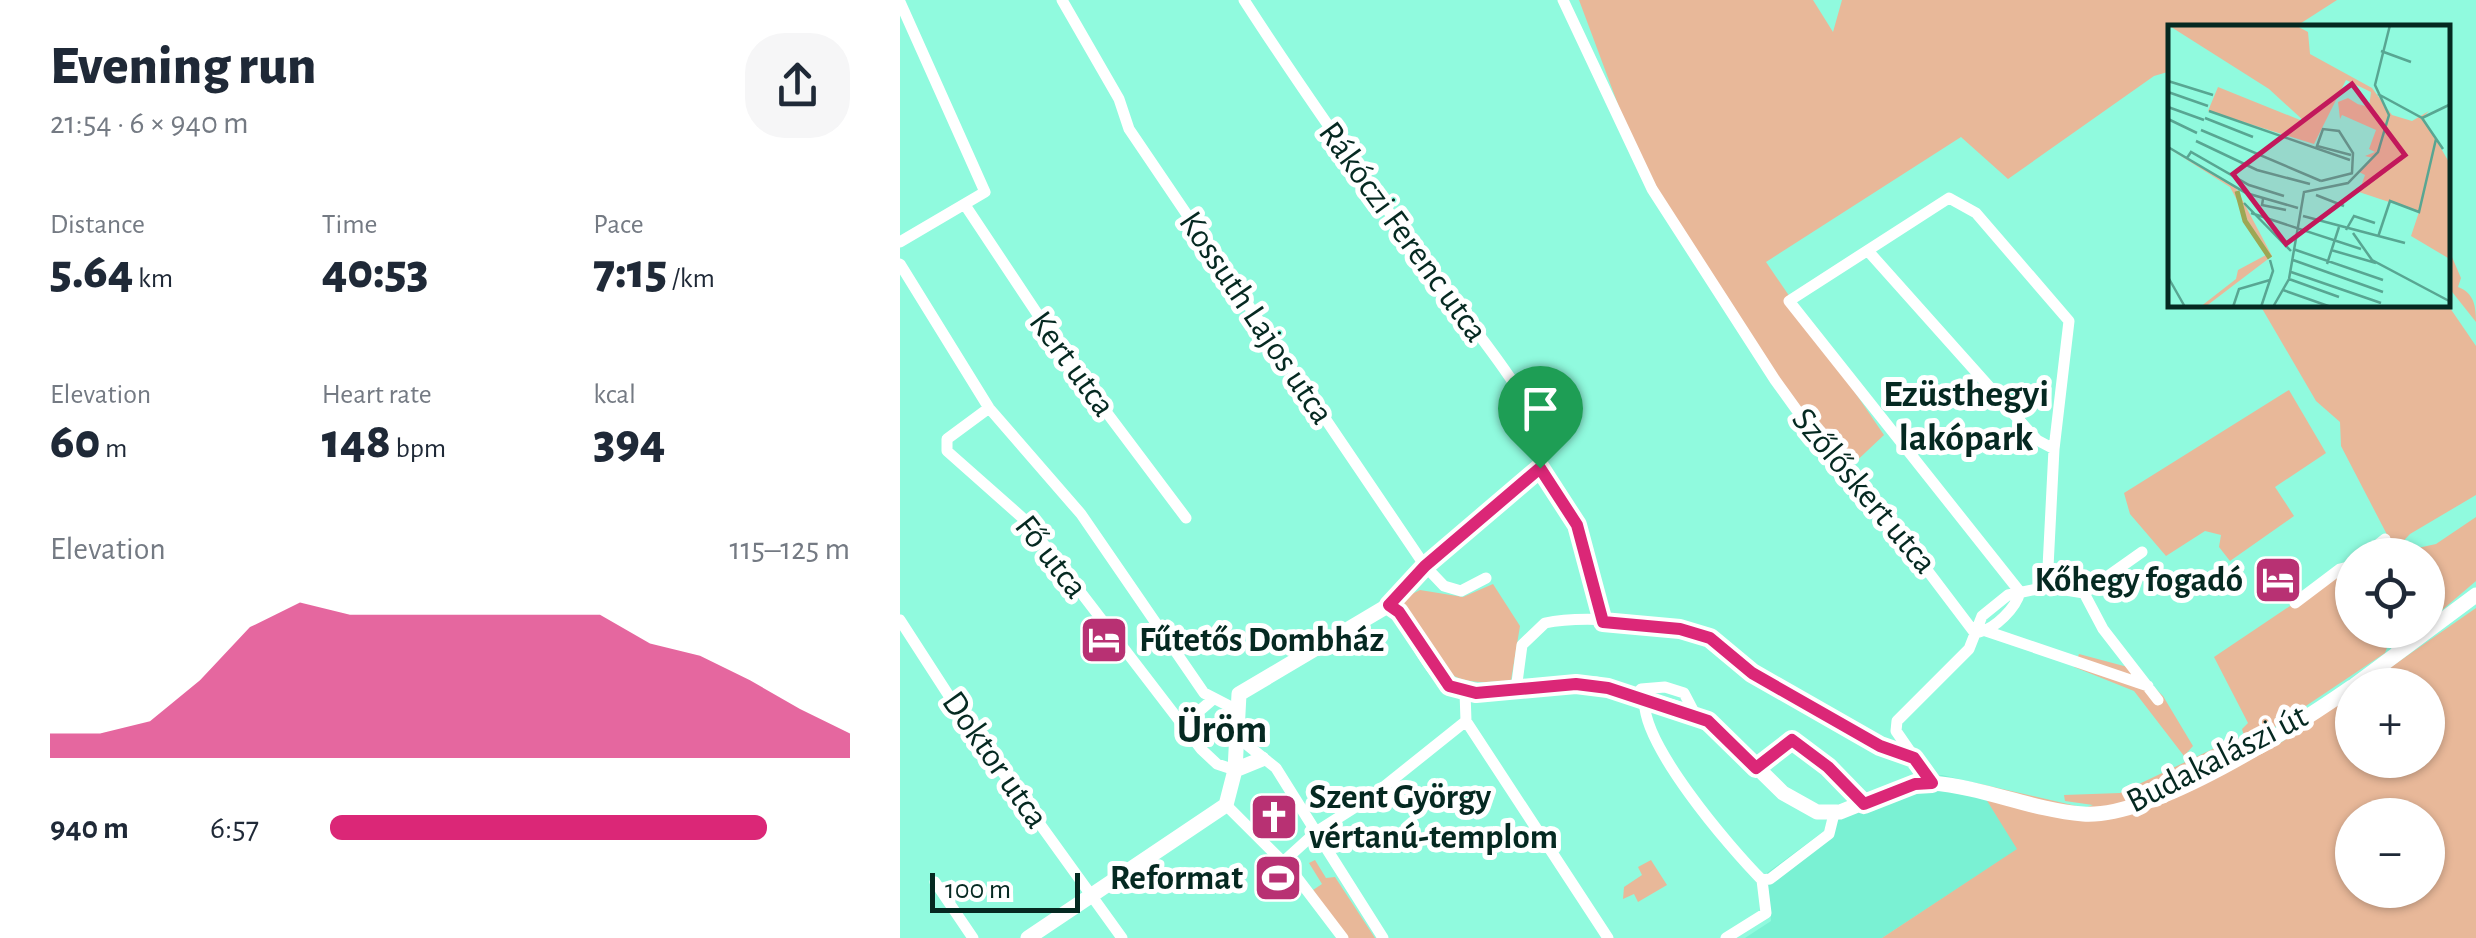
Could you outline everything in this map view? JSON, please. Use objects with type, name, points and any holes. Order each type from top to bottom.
[{"type":"main road","name":"Budakalászi út","points":[[2378,668],[2476,595]]},
{"type":"main road","points":[[1028,938],[1226,805],[1235,770],[1235,709],[1247,688],[1292,666],[1389,605],[1399,612],[1440,678],[1465,692],[1596,684],[1695,714],[1804,807],[1834,814]]},
{"type":"main road","name":"Budakalászi út","points":[[1834,814],[1915,784],[1932,783],[2054,810],[2086,814],[2118,810],[2269,741],[2335,698]]},
{"type":"main road","points":[[1235,770],[1262,759]]},
{"type":"street","name":"Kossuth Lajos utca","points":[[1062,0],[1119,99],[1129,128],[1425,566],[1444,586],[1461,592],[1486,578]]},
{"type":"street","name":"Rákóczi Ferenc utca","points":[[1244,0],[1333,135],[1534,419],[1546,448],[1540,468]]},
{"type":"street","name":"Szőlőskert utca","points":[[1564,0],[1652,190],[1754,349],[1842,473],[1906,540],[1980,632]]},
{"type":"street","points":[[900,2],[985,192],[900,242]]},
{"type":"street","points":[[1932,783],[1896,731],[1897,721],[1969,649],[1980,632],[2018,602],[2020,592],[1789,300],[1949,198],[1976,213],[2070,321],[2054,449],[2047,587]]},
{"type":"street","name":"Kert utca","points":[[965,205],[1074,369],[1186,518]]},
{"type":"street","points":[[1869,252],[2037,440],[2054,449]]},
{"type":"street","name":"Fő utca","points":[[900,264],[989,408],[1081,514],[1212,700]]},
{"type":"street","name":"Fő utca","points":[[989,408],[947,438],[947,451],[1026,521],[1183,725],[1217,764],[1235,770]]},
{"type":"street","points":[[1389,605],[1425,566],[1540,468],[1577,525],[1603,622]]},
{"type":"street","points":[[2020,592],[2047,587],[2084,593],[2142,552]]},
{"type":"street","points":[[2295,603],[2335,576]]},
{"type":"street","points":[[2084,593],[2104,630],[2158,700]]},
{"type":"street","name":"Doktor utca","points":[[900,620],[962,716],[1122,938]]},
{"type":"street","points":[[1516,690],[1522,645],[1535,628],[1552,621],[1680,629],[1710,638],[1752,673],[1880,746],[1914,758]]},
{"type":"street","points":[[1980,632],[2148,686]]},
{"type":"street","points":[[2397,648],[2399,652]]},
{"type":"street","points":[[1465,692],[1466,721],[1608,938]]},
{"type":"street","points":[[1640,697],[1647,724],[1686,788],[1762,880],[1766,913],[1726,938]]},
{"type":"street","points":[[1183,725],[1212,700],[1235,709]]},
{"type":"street","points":[[1284,862],[1316,832],[1371,797],[1466,721]]},
{"type":"street","points":[[1236,736],[1282,776],[1383,938]]},
{"type":"street","points":[[1756,768],[1792,740],[1828,767],[1864,804]]},
{"type":"street","points":[[1226,805],[1284,862],[1343,938]]},
{"type":"street","points":[[1762,880],[1770,879],[1829,834],[1834,814]]},
{"type":"street","points":[[934,882],[972,938]]},
{"type":"shaded area","points":[[1579,0],[1813,0],[1833,32],[1842,0],[2337,0],[2298,25],[2168,25],[2168,72],[2154,76],[2008,179],[1961,137],[1766,262],[1884,435],[1849,468],[1755,349],[1638,158]]},
{"type":"shaded area","points":[[2451,255],[2461,278],[2458,287],[2473,301],[2476,322],[2451,291]]},
{"type":"shaded area","points":[[2262,308],[2450,308],[2476,346],[2476,495],[2406,538],[2389,538],[2341,446],[2340,422],[2316,401]]},
{"type":"shaded area","points":[[2289,390],[2326,453],[2275,487],[2294,516],[2230,561],[2219,547],[2221,535],[2205,531],[2166,556],[2130,514],[2124,493]]},
{"type":"shaded area","points":[[2476,517],[2476,581],[2445,607],[2445,538]]},
{"type":"shaded area","points":[[2335,576],[2335,648],[2387,648],[2385,653],[2363,668],[2335,668],[2335,686],[2255,740],[2276,746],[2335,705],[2335,778],[2445,778],[2445,668],[2390,668],[2418,648],[2445,648],[2445,630],[2476,608],[2476,938],[1882,938],[2017,849],[1976,783],[2085,808],[2093,805],[2065,801],[2064,795],[2120,793],[2236,738],[2245,740],[2242,729],[2248,723],[2214,657]]},
{"type":"shaded area","points":[[1493,584],[1520,626],[1511,680],[1468,681],[1454,676],[1433,657],[1402,599],[1420,590],[1463,597]]},
{"type":"shaded area","points":[[2079,654],[2135,669],[2163,696],[2193,746],[2184,756],[2134,691],[2074,667]]},
{"type":"shaded area","points":[[1942,775],[1976,783],[2018,849],[1882,938],[1745,938],[1771,921],[1767,873],[1824,831],[1831,807],[1900,782]]},
{"type":"shaded area","points":[[1315,860],[1326,878],[1335,877],[1375,938],[1346,938],[1313,890],[1322,884],[1309,863]]},
{"type":"shaded area","points":[[1651,860],[1667,885],[1638,902],[1634,894],[1623,899],[1624,887],[1642,875],[1638,867]]},
{"type":"place","name":"Kőhegy fogadó","points":[[2278,580]]},
{"type":"place","name":"Fűtetős Dombház","points":[[1104,640]]},
{"type":"place","name":"Szent György vértanú-templom","points":[[1274,817]]},
{"type":"place","name":"Reformat","points":[[1278,878]]},
{"type":"district","name":"Ezüsthegyi lakópark","points":[[1966,417]]},
{"type":"district","name":"Üröm","points":[[1222,730]]},
{"type":"route","points":[[1540,468],[1555,485],[1577,525],[1585,549],[1588,581],[1603,622],[1680,629],[1710,638],[1752,673],[1880,746],[1914,758],[1932,783],[1895,790],[1864,804],[1828,767],[1792,740],[1756,768],[1708,721],[1686,710],[1596,684],[1476,693],[1449,686],[1399,612],[1389,605],[1425,566],[1540,468]]}]
